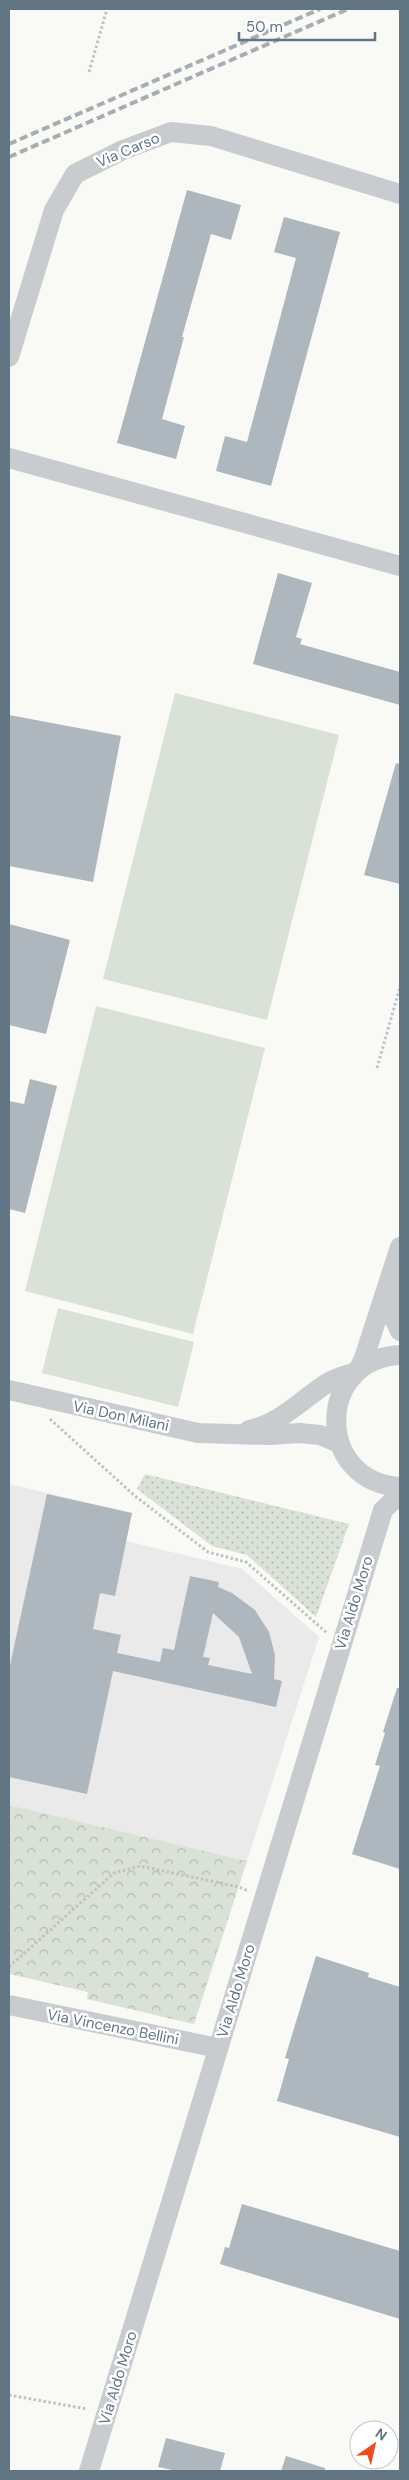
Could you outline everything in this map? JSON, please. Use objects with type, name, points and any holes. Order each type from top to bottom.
[{"type":"street","name":"Via Carso","points":[[9,357],[54,210],[75,174],[123,150],[171,132],[211,136],[400,194]]},
{"type":"street","points":[[9,458],[400,566]]},
{"type":"street","points":[[400,1247],[364,1358],[358,1371],[345,1386],[338,1404],[335,1424],[339,1443],[349,1460],[367,1477],[382,1484],[400,1487]]},
{"type":"street","points":[[392,1269],[390,1291],[393,1316],[400,1332]]},
{"type":"street","name":"Via Don Milani","points":[[234,1433],[265,1426],[292,1410],[321,1387],[358,1371],[375,1360],[400,1355]]},
{"type":"street","name":"Via Don Milani","points":[[9,1390],[198,1433],[320,1435],[339,1443]]},
{"type":"street","points":[[367,1477],[383,1510]]},
{"type":"street","name":"Via Aldo Moro","points":[[89,2471],[383,1510],[400,1494]]},
{"type":"street","name":"Via Vincenzo Bellini","points":[[9,2005],[218,2048]]},
{"type":"path","points":[[89,72],[107,9]]},
{"type":"path","points":[[377,1068],[400,987]]},
{"type":"path","points":[[50,1400],[46,1416],[136,1496],[208,1552],[246,1562],[324,1631],[342,1641]]},
{"type":"path","points":[[9,1966],[114,1873],[140,1866],[239,1887],[263,1898]]},
{"type":"path","points":[[9,2395],[87,2409]]},
{"type":"shaded area","points":[[9,1484],[132,1513],[126,1541],[242,1569],[319,1637],[247,1861],[9,1805]]},
{"type":"green space","points":[[175,693],[339,735],[267,1020],[103,979]]},
{"type":"green space","points":[[96,1006],[265,1048],[193,1334],[25,1291]]},
{"type":"green space","points":[[58,1308],[194,1342],[178,1407],[42,1373]]},
{"type":"green space","points":[[145,1474],[349,1524],[316,1617],[247,1555],[212,1546],[137,1489]]},
{"type":"green space","points":[[9,1805],[247,1861],[194,2024],[87,1999],[88,1992],[9,1974]]},
{"type":"building","points":[[187,190],[241,205],[231,240],[211,234],[182,337],[184,337],[162,419],[185,426],[176,459],[117,443]]},
{"type":"building","points":[[284,217],[340,232],[271,486],[216,471],[225,436],[247,442],[296,258],[274,252]]},
{"type":"building","points":[[278,573],[312,583],[296,637],[302,639],[300,644],[400,672],[400,705],[253,664]]},
{"type":"building","points":[[9,715],[121,736],[93,882],[9,866]]},
{"type":"building","points":[[396,763],[400,764],[400,884],[364,875]]},
{"type":"building","points":[[9,924],[70,940],[46,1034],[9,1025]]},
{"type":"building","points":[[30,1079],[57,1086],[25,1213],[9,1209],[9,1101],[24,1104]]},
{"type":"building","points":[[47,1494],[132,1513],[115,1596],[100,1593],[93,1629],[121,1635],[117,1653],[160,1662],[163,1648],[174,1650],[190,1576],[219,1582],[218,1587],[232,1593],[255,1610],[269,1632],[275,1655],[274,1679],[282,1681],[276,1707],[113,1671],[87,1794],[9,1777],[9,1670]],"holes":[[[213,1613],[239,1637],[252,1674],[208,1665],[210,1658],[203,1657]]]},
{"type":"building","points":[[397,1688],[400,1688],[400,1869],[352,1854],[380,1766],[375,1765]]},
{"type":"building","points":[[316,1956],[369,1973],[368,1977],[400,1987],[400,2137],[277,2101],[289,2059],[285,2058]]},
{"type":"building","points":[[242,2204],[400,2251],[400,2319],[220,2264],[225,2247],[229,2248]]},
{"type":"building","points":[[166,2438],[225,2453],[220,2471],[177,2471],[158,2467]]},
{"type":"building","points":[[286,2456],[325,2468],[325,2471],[281,2471]]},
{"type":"railway","points":[[9,144],[320,9]]},
{"type":"railway","points":[[9,157],[348,9]]}]
